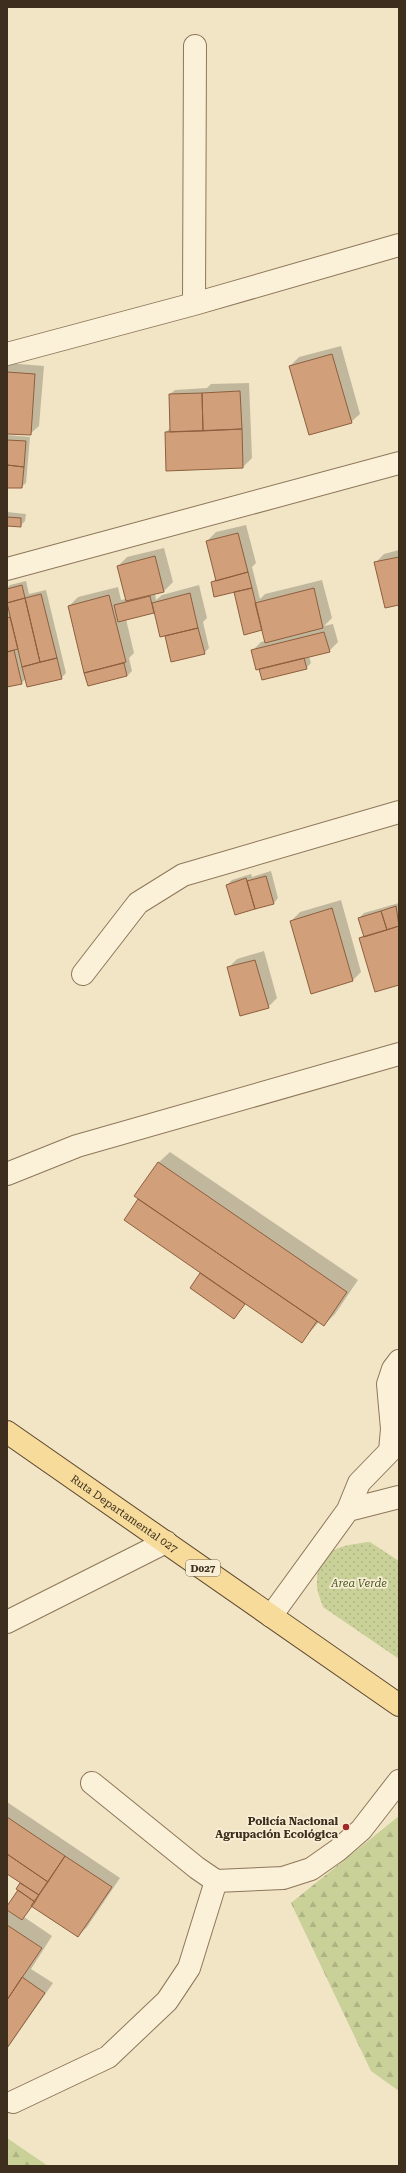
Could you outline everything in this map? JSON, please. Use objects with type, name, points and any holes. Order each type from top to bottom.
[{"type":"main road","name":"Ruta Departamental 027","points":[[7,1432],[399,1705]]},
{"type":"street","points":[[194,304],[195,46]]},
{"type":"street","points":[[7,354],[194,304],[399,245]]},
{"type":"street","points":[[7,569],[399,463]]},
{"type":"street","points":[[82,974],[138,903],[183,874],[399,812]]},
{"type":"street","points":[[7,1174],[77,1146],[399,1054]]},
{"type":"street","points":[[271,1616],[348,1510],[359,1483],[390,1452],[392,1429],[388,1384],[393,1369],[399,1360]]},
{"type":"street","points":[[348,1510],[399,1497]]},
{"type":"street","points":[[7,1622],[166,1542]]},
{"type":"street","points":[[92,1783],[197,1868],[216,1881],[284,1878],[311,1869],[338,1850],[361,1830],[399,1781]]},
{"type":"street","points":[[12,2102],[108,2057],[167,2001],[189,1968],[216,1881]]},
{"type":"green space","name":"Area Verde","points":[[370,1542],[399,1561],[399,1659],[323,1607],[318,1592],[318,1571],[321,1562],[327,1555],[333,1550],[341,1547]]},
{"type":"green space","points":[[399,1816],[399,2091],[371,2071],[291,1903]]},
{"type":"green space","points":[[7,2138],[48,2166],[7,2166]]},
{"type":"building","points":[[332,354],[352,423],[309,435],[289,366]]},
{"type":"building","points":[[7,372],[35,374],[31,435],[7,434]]},
{"type":"building","points":[[240,391],[242,429],[203,431],[202,393]]},
{"type":"building","points":[[202,393],[203,431],[170,432],[169,394]]},
{"type":"building","points":[[242,429],[243,468],[166,471],[165,432]]},
{"type":"building","points":[[7,440],[26,441],[24,467],[7,465]]},
{"type":"building","points":[[7,465],[24,467],[22,488],[7,488]]},
{"type":"building","points":[[7,517],[21,518],[21,527],[7,526]]},
{"type":"building","points":[[238,533],[248,572],[216,581],[206,541]]},
{"type":"building","points":[[155,556],[164,592],[126,601],[117,566]]},
{"type":"building","points":[[399,557],[399,605],[385,608],[374,562]]},
{"type":"building","points":[[248,572],[252,588],[214,597],[211,582]]},
{"type":"building","points":[[22,585],[25,598],[7,603],[7,589]]},
{"type":"building","points":[[252,588],[262,630],[244,635],[234,592]]},
{"type":"building","points":[[314,588],[323,628],[265,643],[255,603]]},
{"type":"building","points":[[190,593],[198,628],[160,637],[152,603]]},
{"type":"building","points":[[41,594],[57,658],[40,662],[25,598]]},
{"type":"building","points":[[109,595],[126,662],[84,673],[68,606]]},
{"type":"building","points":[[150,596],[154,613],[118,622],[114,605]]},
{"type":"building","points":[[25,598],[40,662],[22,667],[7,603]]},
{"type":"building","points":[[10,617],[18,649],[7,652],[7,618]]},
{"type":"building","points":[[198,628],[205,654],[171,662],[165,636]]},
{"type":"building","points":[[324,632],[330,652],[256,670],[251,650]]},
{"type":"building","points":[[14,650],[22,684],[7,687],[7,652]]},
{"type":"building","points":[[57,658],[62,679],[27,687],[22,667]]},
{"type":"building","points":[[304,658],[307,669],[262,680],[259,669]]},
{"type":"building","points":[[124,663],[127,676],[88,686],[84,673]]},
{"type":"building","points":[[266,876],[274,904],[255,909],[247,881]]},
{"type":"building","points":[[246,878],[255,909],[235,915],[226,885]]},
{"type":"building","points":[[396,906],[399,926],[387,930],[381,911]]},
{"type":"building","points":[[332,908],[353,981],[311,994],[290,921]]},
{"type":"building","points":[[381,911],[387,930],[364,937],[358,918]]},
{"type":"building","points":[[399,926],[399,985],[375,992],[359,938]]},
{"type":"building","points":[[255,960],[269,1008],[240,1016],[227,967]]},
{"type":"building","points":[[158,1162],[347,1292],[324,1326],[134,1196]]},
{"type":"building","points":[[138,1199],[317,1321],[302,1343],[124,1220]]},
{"type":"building","points":[[200,1273],[245,1304],[234,1319],[190,1288]]},
{"type":"building","points":[[7,1817],[65,1856],[48,1882],[7,1854]]},
{"type":"building","points":[[7,1854],[48,1882],[39,1895],[7,1874]]},
{"type":"building","points":[[65,1856],[112,1887],[78,1937],[31,1906]]},
{"type":"building","points":[[20,1883],[39,1895],[35,1902],[16,1889]]},
{"type":"building","points":[[18,1890],[35,1902],[22,1920],[7,1910],[7,1906]]},
{"type":"building","points":[[7,1925],[42,1948],[7,2000]]},
{"type":"building","points":[[22,1977],[45,1993],[7,2048],[7,2000]]},
{"type":"place","name":"Policía Nacional Agrupación Ecológica","points":[[346,1827]]}]
